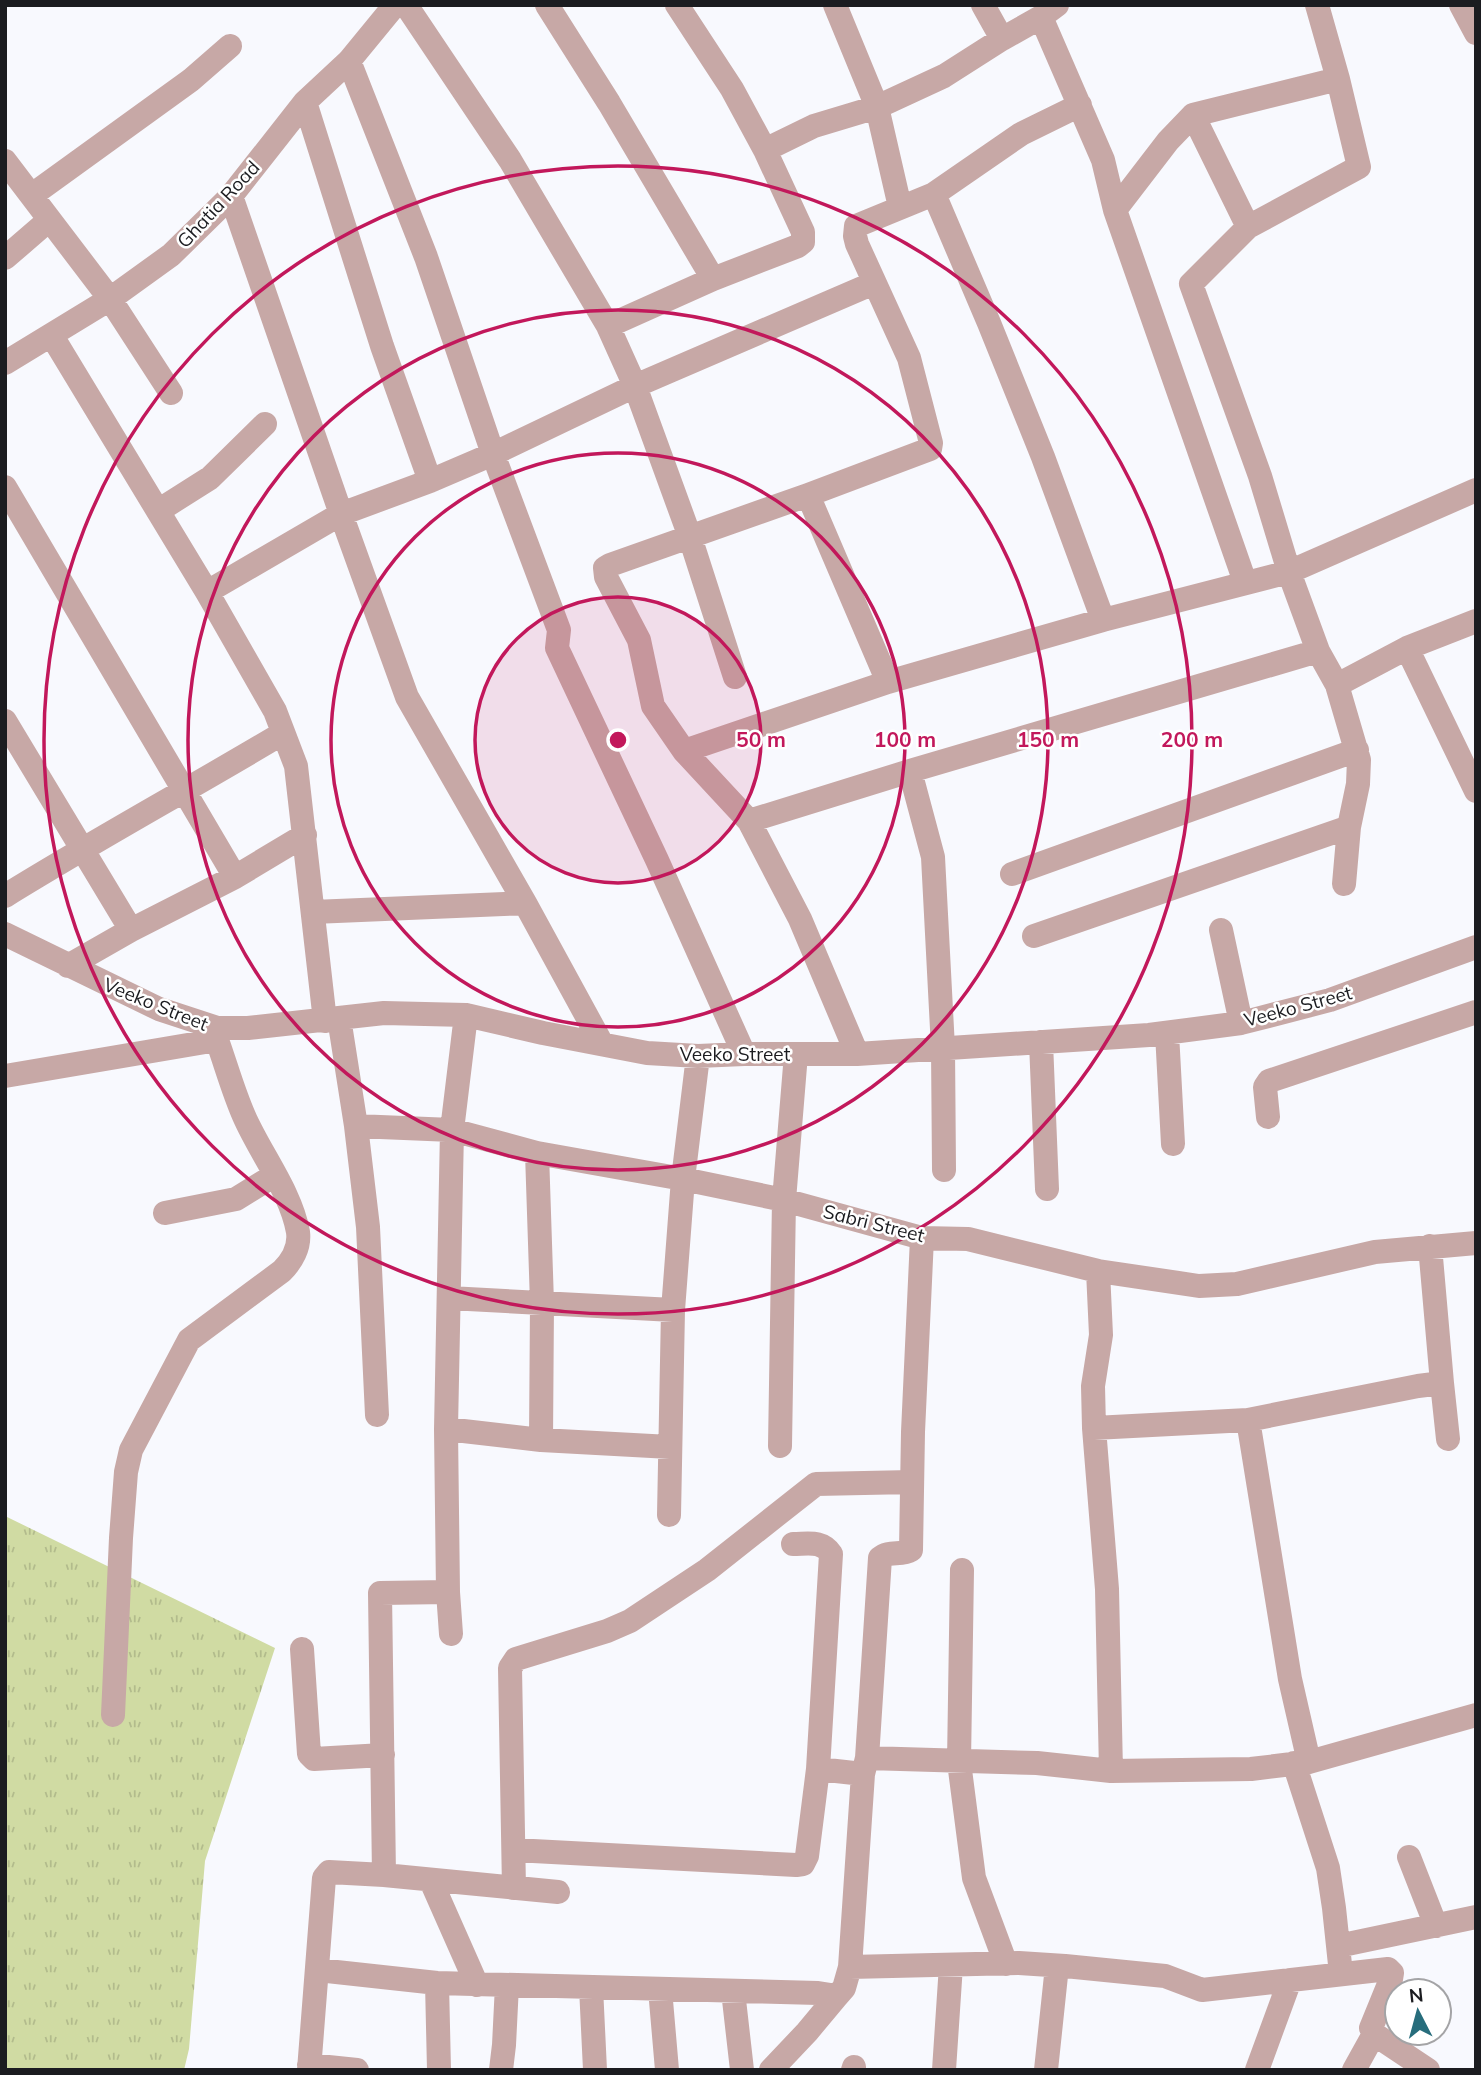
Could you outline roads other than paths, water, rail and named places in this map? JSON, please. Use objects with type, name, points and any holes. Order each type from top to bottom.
[{"type":"street","name":"Ghatia Road","points":[[5,363],[110,299],[172,255],[231,196],[305,102],[349,61],[395,5]]},
{"type":"street","points":[[406,5],[510,160],[608,326],[635,386],[690,537],[735,677]]},
{"type":"street","points":[[547,5],[609,103],[713,279]]},
{"type":"street","points":[[608,326],[803,242],[803,232],[765,150],[732,89],[677,5]]},
{"type":"street","points":[[835,5],[877,107],[900,207]]},
{"type":"street","points":[[983,5],[1002,39]]},
{"type":"street","points":[[1317,5],[1359,167],[1248,227],[1191,284],[1260,476],[1289,572],[1318,651],[1337,685],[1357,750],[1358,784],[1349,827],[1344,884]]},
{"type":"street","points":[[1461,5],[1476,33]]},
{"type":"street","points":[[765,150],[814,126],[877,107],[944,76],[1049,11],[1080,105],[1103,160],[1115,210],[1245,582]]},
{"type":"street","points":[[32,195],[191,80],[230,46]]},
{"type":"street","points":[[349,61],[426,257],[493,454],[559,630],[557,648],[657,860],[744,1054]]},
{"type":"street","points":[[1115,210],[1168,141],[1193,115],[1338,79]]},
{"type":"street","points":[[305,102],[382,346],[430,481]]},
{"type":"street","points":[[857,1054],[800,919],[748,821],[684,751],[653,706],[639,639],[606,577],[605,568],[930,449],[931,443],[909,358],[855,236],[856,226],[934,194],[1021,134],[1080,105]]},
{"type":"street","points":[[1193,115],[1248,227]]},
{"type":"street","points":[[5,161],[110,299],[170,393]]},
{"type":"street","points":[[934,194],[989,323],[1103,620]]},
{"type":"street","points":[[231,196],[407,697],[602,1044]]},
{"type":"street","points":[[5,258],[49,220]]},
{"type":"street","points":[[207,592],[341,514],[493,454],[635,386],[874,283]]},
{"type":"street","points":[[51,336],[207,592],[275,711],[296,766],[313,912],[332,1020],[356,1126],[368,1227],[377,1415]]},
{"type":"street","points":[[158,511],[210,478],[265,424]]},
{"type":"street","points":[[5,488],[235,877]]},
{"type":"street","points":[[684,751],[888,682],[1103,620],[1289,572],[1474,494]]},
{"type":"street","points":[[808,495],[888,682]]},
{"type":"street","points":[[1337,685],[1406,648],[1476,621]]},
{"type":"street","points":[[1406,648],[1476,791]]},
{"type":"street","points":[[748,821],[1318,651]]},
{"type":"street","points":[[7,728],[131,930]]},
{"type":"street","points":[[5,896],[81,849],[283,733]]},
{"type":"street","points":[[1012,874],[1357,750]]},
{"type":"street","points":[[910,771],[933,857],[943,1048],[944,1170]]},
{"type":"street","points":[[1034,936],[1349,827]]},
{"type":"street","points":[[68,966],[131,930],[235,877],[305,835]]},
{"type":"street","points":[[313,912],[525,903]]},
{"type":"street","points":[[1221,930],[1241,1023]]},
{"type":"street","name":"Veeko Street","points":[[5,934],[159,1009],[217,1034],[384,1013],[466,1015],[647,1053],[698,1056],[857,1054],[1167,1032],[1241,1023],[1330,1000],[1476,947]]},
{"type":"street","points":[[1268,1117],[1265,1087],[1269,1081],[1476,1012]]},
{"type":"street","points":[[451,1634],[446,1429],[452,1130],[466,1015]]},
{"type":"street","points":[[1167,1032],[1173,1143]]},
{"type":"street","points":[[5,1076],[217,1034],[244,1115],[291,1208],[298,1234],[296,1249],[282,1271],[189,1340],[131,1450],[126,1472],[121,1538],[113,1715]]},
{"type":"street","points":[[1041,1042],[1046,1189]]},
{"type":"street","points":[[780,1446],[784,1200],[796,1054]]},
{"type":"street","points":[[670,1515],[673,1310],[683,1179],[698,1056]]},
{"type":"street","name":"Sabri Street","points":[[356,1126],[452,1130],[537,1153],[784,1200],[922,1238],[968,1239],[1098,1271],[1199,1286],[1237,1284],[1375,1252],[1476,1243]]},
{"type":"street","points":[[537,1153],[542,1303],[541,1440]]},
{"type":"street","points":[[165,1213],[236,1199],[275,1175]]},
{"type":"street","points":[[771,2070],[844,1988],[850,1967],[880,1559],[889,1554],[911,1550],[922,1238]]},
{"type":"street","points":[[1430,1246],[1448,1439]]},
{"type":"street","points":[[1098,1271],[1101,1335],[1093,1386],[1094,1429],[1107,1589],[1111,1771]]},
{"type":"street","points":[[449,1298],[673,1310]]},
{"type":"street","points":[[1094,1429],[1248,1420],[1418,1385],[1443,1383]]},
{"type":"street","points":[[1248,1420],[1302,1763],[1328,1868],[1341,1974]]},
{"type":"street","points":[[446,1429],[541,1440],[670,1447]]},
{"type":"street","points":[[514,1888],[510,1668],[516,1659],[607,1631],[630,1620],[707,1570],[816,1484],[912,1482]]},
{"type":"street","points":[[514,1850],[796,1866],[803,1864],[807,1856],[818,1769],[831,1554],[826,1546],[820,1544],[793,1544]]},
{"type":"street","points":[[962,1570],[959,1762],[974,1878],[1006,1964]]},
{"type":"street","points":[[384,1875],[380,1593],[449,1592]]},
{"type":"street","points":[[302,1649],[309,1754],[314,1759],[383,1755]]},
{"type":"street","points":[[818,1769],[959,1762],[1037,1763],[1111,1771],[1251,1769],[1302,1763],[1476,1715]]},
{"type":"street","points":[[1409,1857],[1436,1926]]},
{"type":"street","points":[[357,2070],[309,2067],[324,1878],[329,1872],[558,1892]]},
{"type":"street","points":[[431,1881],[477,1985]]},
{"type":"street","points":[[1338,1946],[1476,1917]]},
{"type":"street","points":[[850,1967],[1006,1964],[1057,1966],[1164,1976],[1202,1990],[1388,1969],[1392,1973],[1391,1979],[1371,2028],[1374,2034],[1428,2070]]},
{"type":"street","points":[[944,2070],[951,1965]]},
{"type":"street","points":[[1046,2070],[1057,1966]]},
{"type":"street","points":[[318,1970],[437,1983],[818,1993],[837,1996]]},
{"type":"street","points":[[1257,2070],[1290,1980]]},
{"type":"street","points":[[437,1983],[439,2070]]},
{"type":"street","points":[[501,2070],[507,1985]]},
{"type":"street","points":[[591,1987],[595,2070]]},
{"type":"street","points":[[660,1989],[667,2070]]},
{"type":"street","points":[[733,1991],[742,2070]]},
{"type":"street","points":[[1354,2070],[1374,2034]]}]
